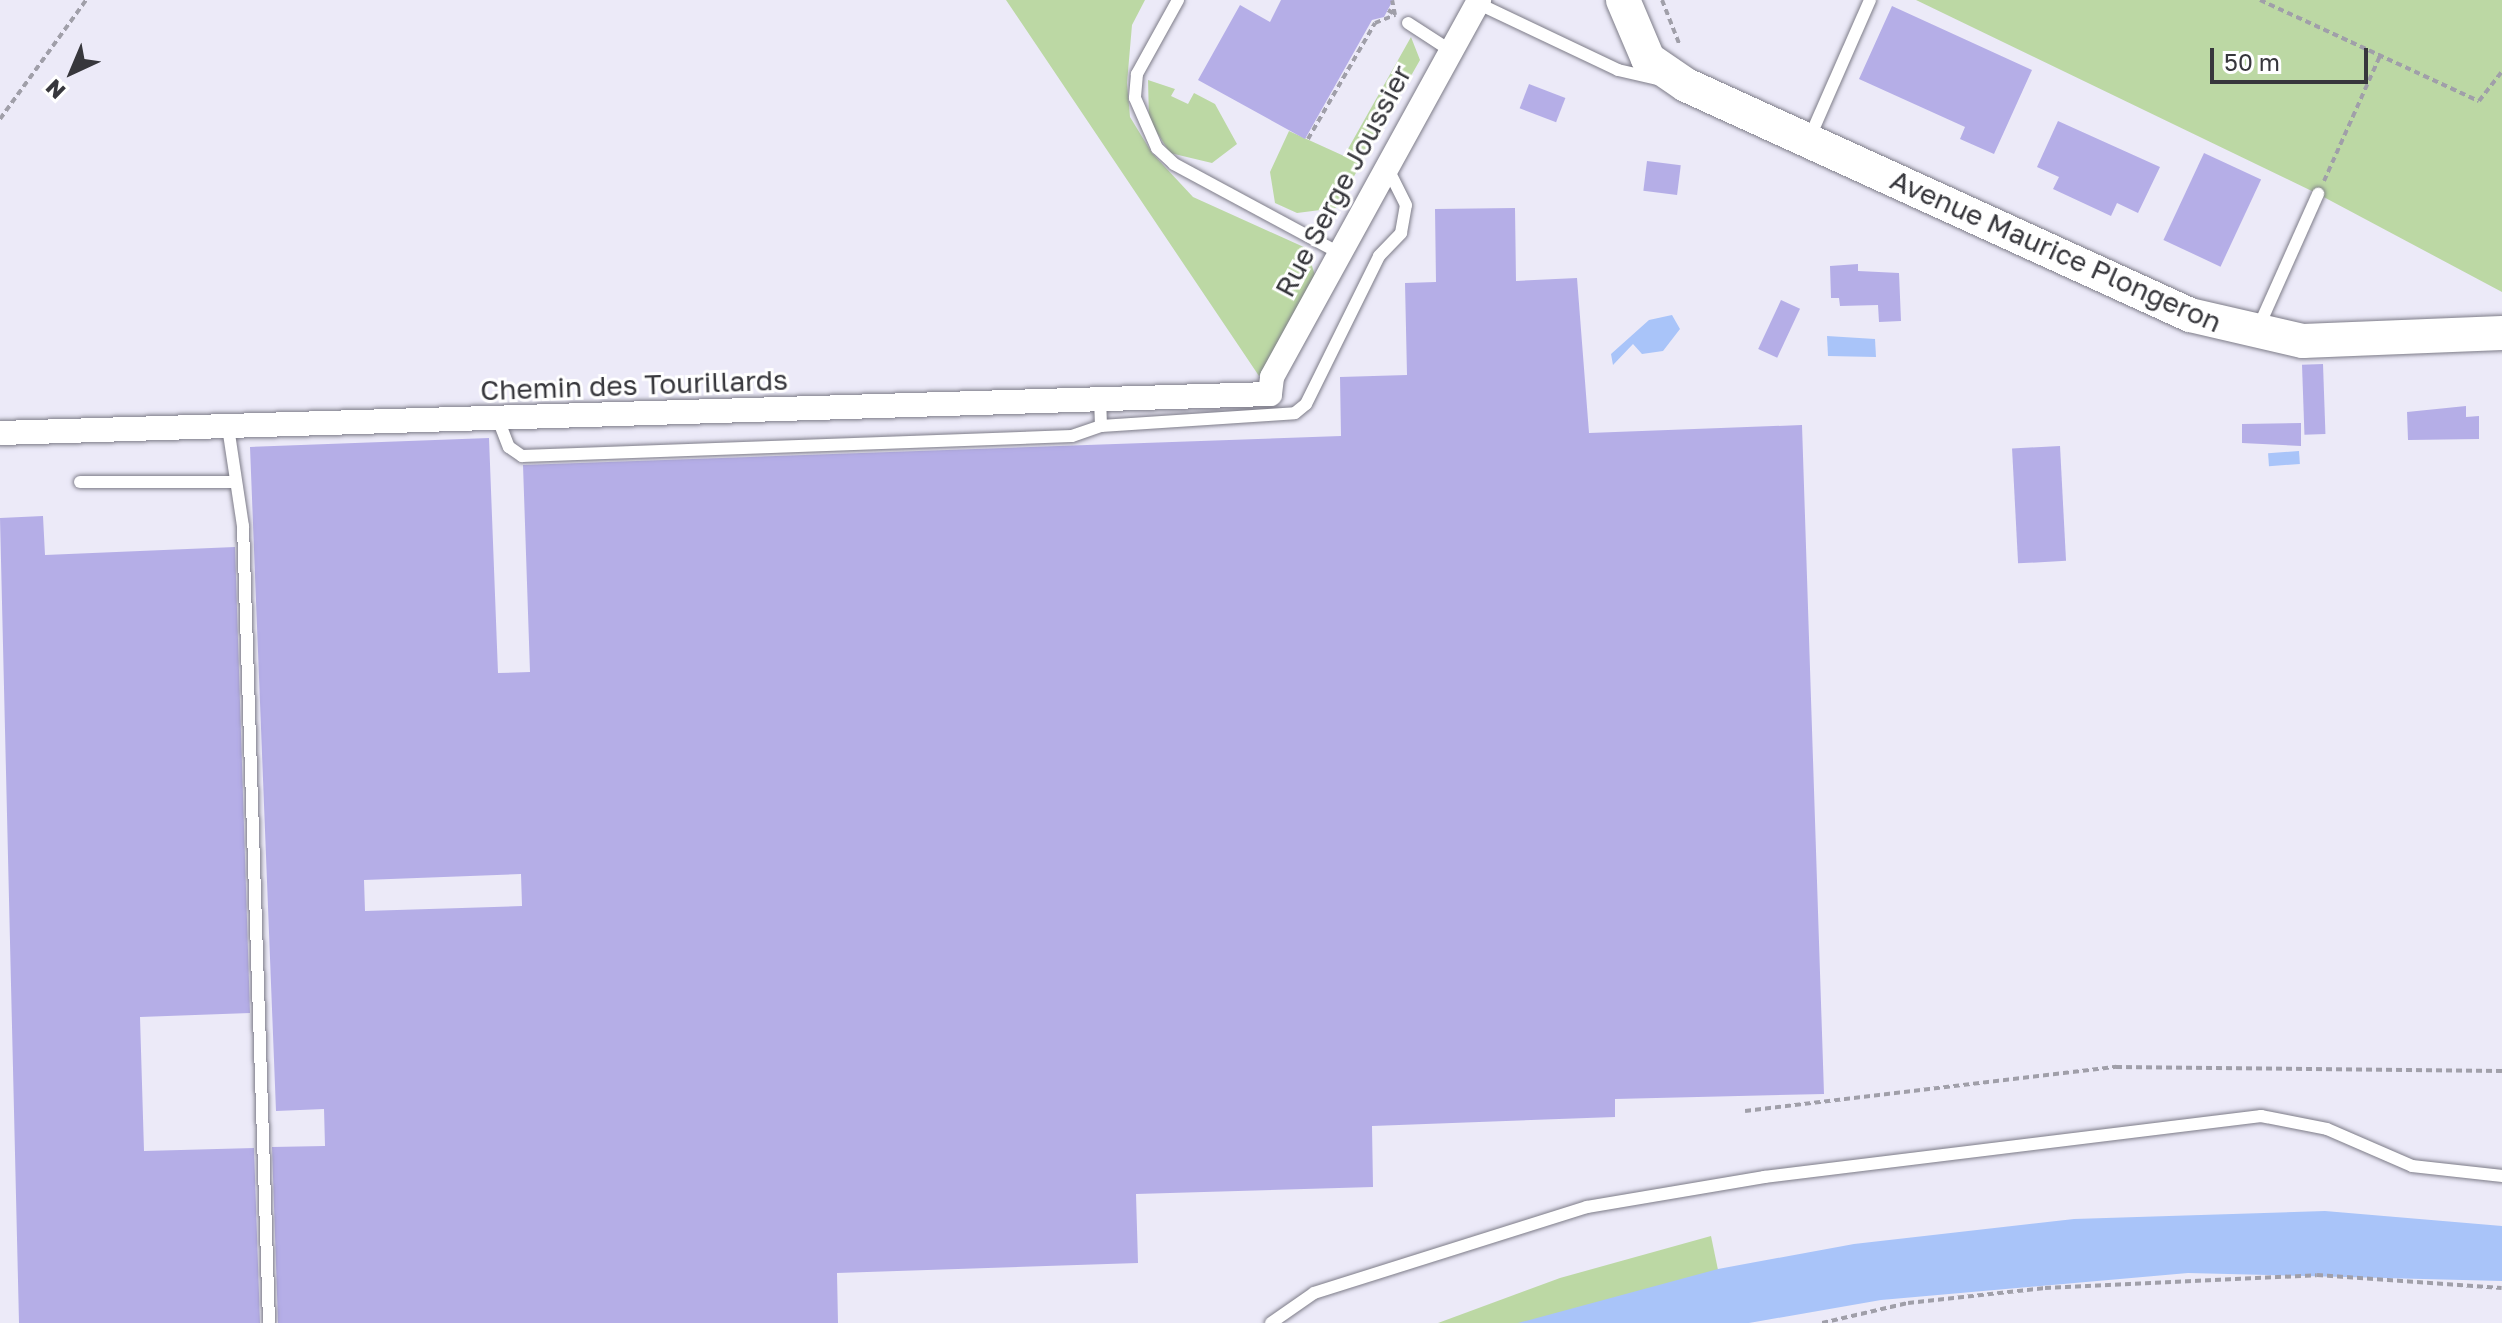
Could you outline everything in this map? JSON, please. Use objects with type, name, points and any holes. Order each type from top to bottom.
[{"type":"street","points":[[1623,0],[1668,62]]},
{"type":"street","name":"Rue Serge Joussier","points":[[1270,394],[1272,377],[1448,49],[1478,1]]},
{"type":"street","name":"Avenue Maurice Plongeron","points":[[1668,62],[1808,142],[2190,315],[2255,334],[2342,341],[2502,333]]},
{"type":"street","name":"Chemin des Tourillards","points":[[0,433],[1270,394]]},
{"type":"lane","points":[[1178,0],[1137,74],[1135,98],[1157,148],[1174,164],[1339,253]]},
{"type":"lane","points":[[1808,142],[1870,0]]},
{"type":"lane","points":[[1478,1],[1618,70],[1668,62]]},
{"type":"lane","points":[[1408,23],[1448,49]]},
{"type":"lane","points":[[498,419],[509,447],[522,456],[1072,436],[1101,426],[1295,413],[1306,404],[1379,256],[1401,233],[1406,205],[1386,165]]},
{"type":"lane","points":[[2255,334],[2318,194]]},
{"type":"lane","points":[[1100,401],[1101,426]]},
{"type":"lane","points":[[228,427],[243,526],[269,1323]]},
{"type":"lane","points":[[80,482],[234,482]]},
{"type":"lane","points":[[1271,1323],[1314,1293],[1587,1207],[1764,1177],[2261,1116],[2327,1129],[2412,1166],[2502,1176]]},
{"type":"path","points":[[0,119],[86,0]]},
{"type":"path","points":[[1308,139],[1375,23],[1395,15],[1392,0]]},
{"type":"path","points":[[1662,0],[1668,62]]},
{"type":"path","points":[[2260,0],[2479,101],[2502,72]]},
{"type":"path","points":[[2318,194],[2380,56]]},
{"type":"path","points":[[1745,1111],[2116,1067],[2502,1071]]},
{"type":"path","points":[[1822,1323],[1908,1303],[2045,1288],[2317,1275],[2502,1288]]},
{"type":"green space","points":[[1006,0],[1145,0],[1132,25],[1127,83],[1130,117],[1152,153],[1193,197],[1306,248],[1317,281],[1259,376]]},
{"type":"green space","points":[[1916,0],[2502,0],[2502,292],[2318,194]]},
{"type":"green space","points":[[1411,37],[1420,60],[1336,208],[1297,213],[1275,203],[1270,172],[1289,131],[1344,156]]},
{"type":"green space","points":[[1148,80],[1175,89],[1171,96],[1188,104],[1194,93],[1215,104],[1237,144],[1212,163],[1170,153],[1149,120]]},
{"type":"green space","points":[[1711,1236],[1729,1323],[1438,1323],[1560,1278]]},
{"type":"water","points":[[1672,315],[1680,329],[1663,351],[1642,354],[1633,344],[1613,365],[1611,354],[1649,320]]},
{"type":"water","points":[[1827,336],[1875,339],[1876,357],[1828,356]]},
{"type":"water","points":[[2299,451],[2300,464],[2269,466],[2268,453]]},
{"type":"water","points":[[2325,1211],[2502,1226],[2502,1281],[2188,1273],[1881,1300],[1749,1323],[1518,1323],[1718,1269],[1854,1244],[2074,1219]]},
{"type":"building","points":[[1281,0],[1393,0],[1384,17],[1372,20],[1305,139],[1198,80],[1240,5],[1270,22]]},
{"type":"building","points":[[1892,6],[2032,70],[1994,154],[1960,139],[1965,127],[1859,79]]},
{"type":"building","points":[[1529,84],[1565,98],[1556,122],[1520,108]]},
{"type":"building","points":[[2058,121],[2160,167],[2138,213],[2117,203],[2111,216],[2053,189],[2059,177],[2037,167]]},
{"type":"building","points":[[2204,153],[2261,180],[2221,267],[2163,240]]},
{"type":"building","points":[[1647,161],[1681,165],[1677,195],[1643,191]]},
{"type":"building","points":[[1515,208],[1516,281],[1577,278],[1589,433],[1802,425],[1824,1094],[1615,1099],[1615,1117],[1372,1126],[1373,1187],[1136,1194],[1138,1263],[837,1273],[838,1323],[278,1323],[272,1147],[325,1146],[324,1109],[276,1111],[250,447],[489,438],[498,673],[530,672],[523,465],[1341,436],[1340,377],[1407,375],[1405,283],[1436,282],[1435,209]],"holes":[[[521,874],[522,906],[365,911],[364,880]]]},
{"type":"building","points":[[1858,264],[1858,271],[1899,273],[1901,321],[1879,322],[1878,305],[1840,306],[1839,298],[1831,298],[1830,266]]},
{"type":"building","points":[[1781,300],[1800,309],[1777,358],[1758,349]]},
{"type":"building","points":[[2323,364],[2325,434],[2304,435],[2302,365]]},
{"type":"building","points":[[2466,406],[2466,417],[2479,416],[2479,439],[2408,440],[2407,412]]},
{"type":"building","points":[[2301,423],[2301,446],[2242,443],[2242,424]]},
{"type":"building","points":[[2060,446],[2066,561],[2018,563],[2012,449]]},
{"type":"building","points":[[43,516],[45,555],[235,547],[250,1013],[140,1017],[144,1151],[254,1148],[260,1323],[19,1323],[0,518]]}]
